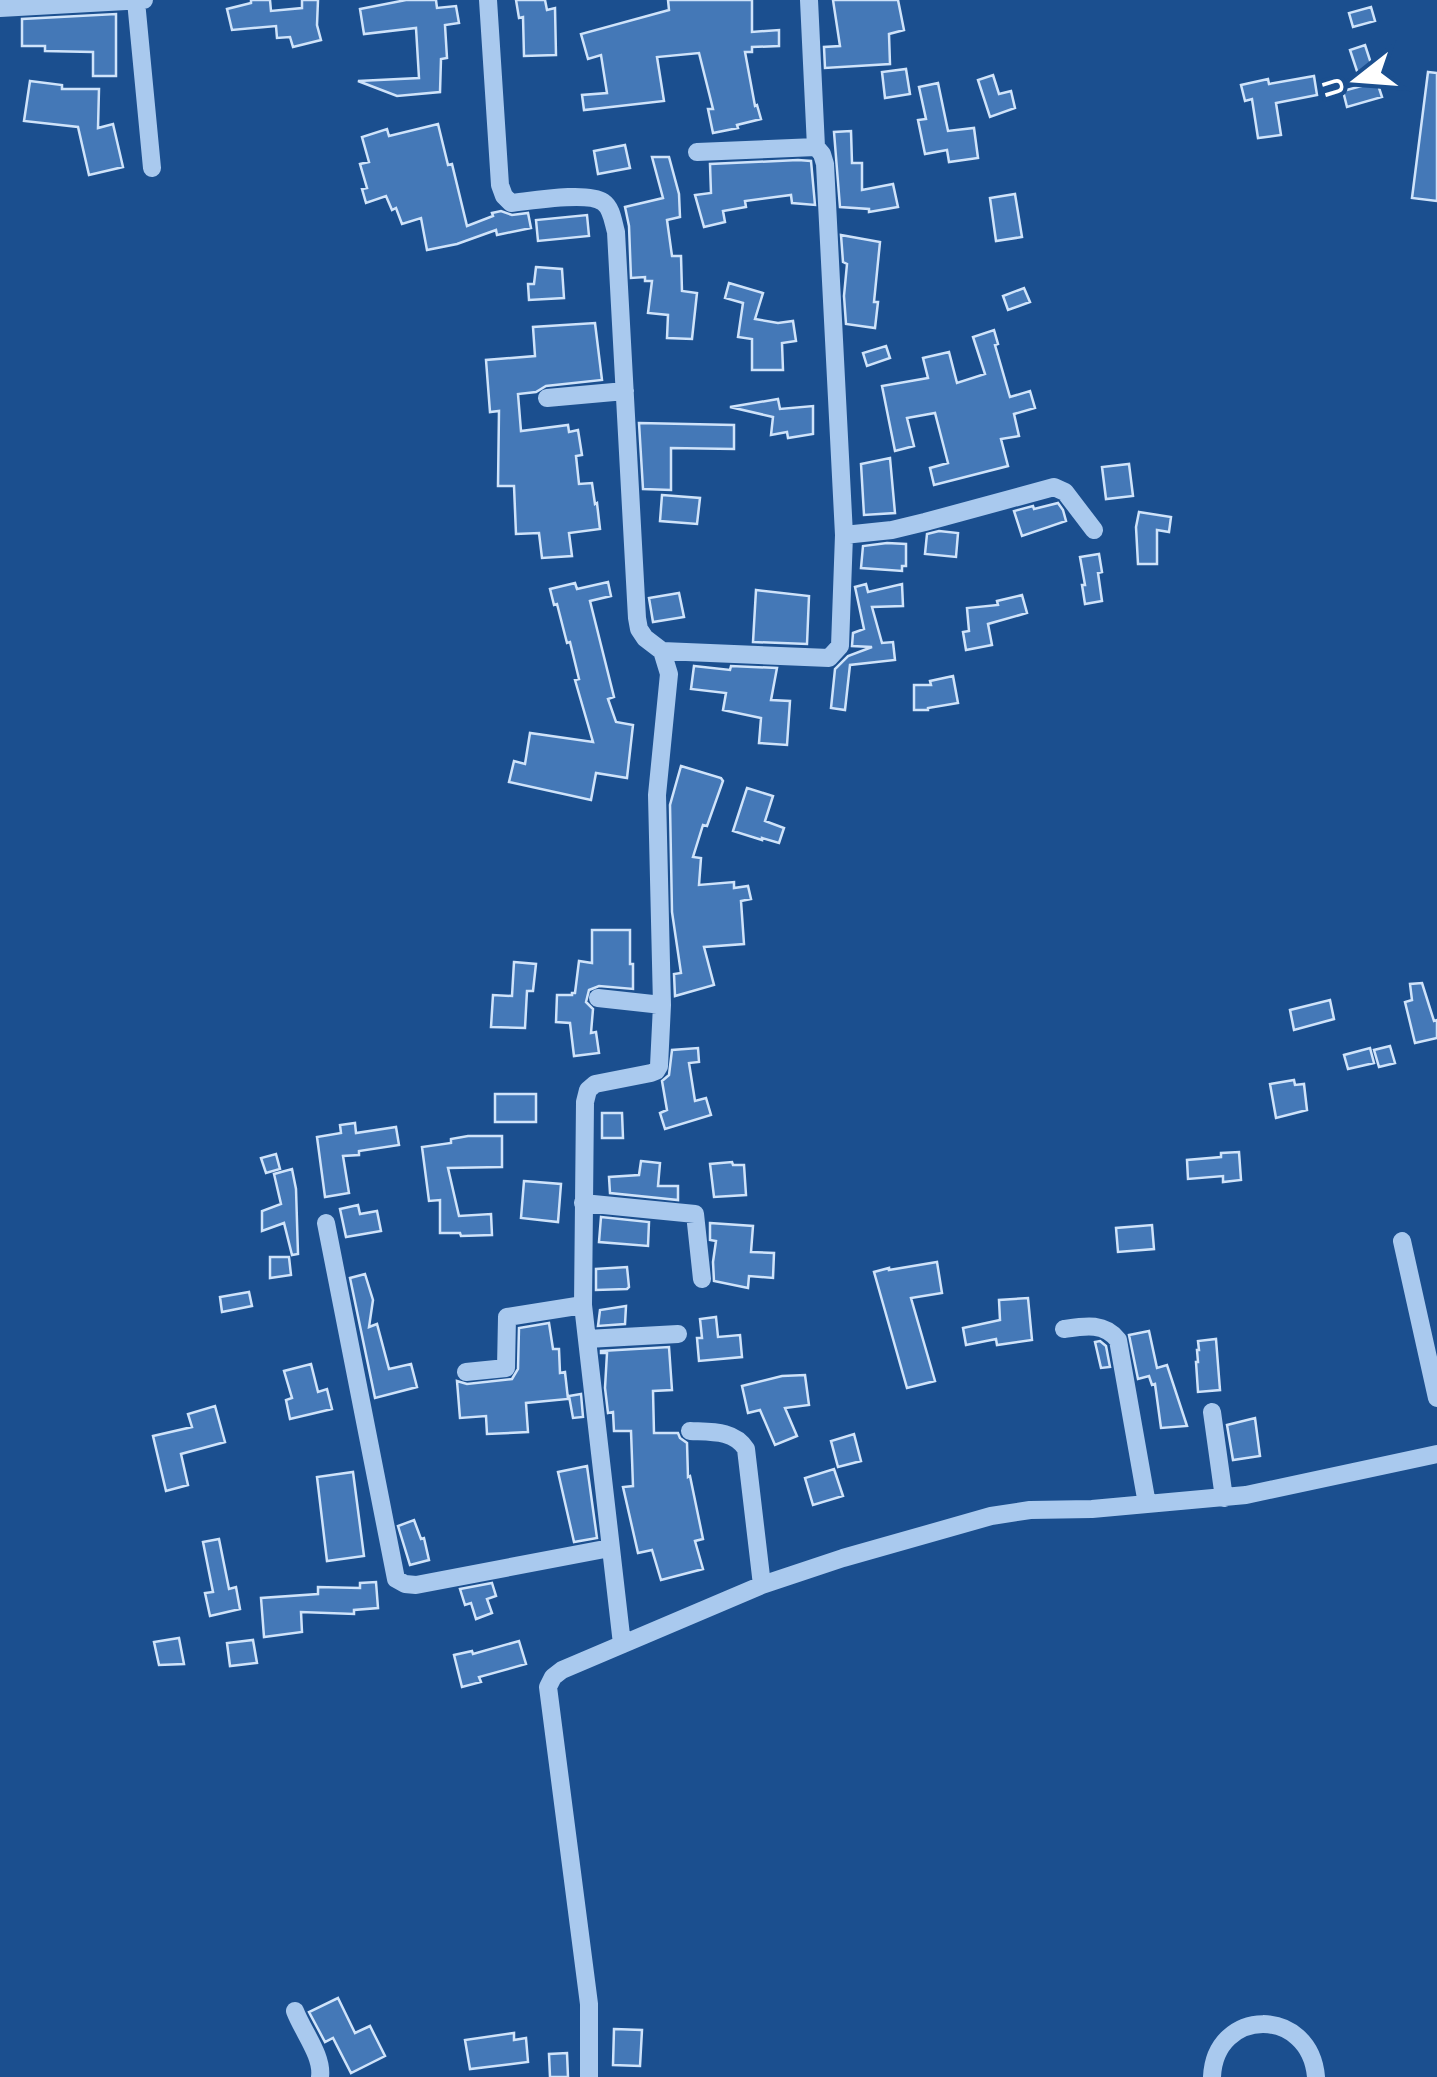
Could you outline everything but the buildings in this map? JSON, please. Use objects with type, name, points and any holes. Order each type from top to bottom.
[{"type":"street","points":[[0,8],[145,0]]},
{"type":"street","points":[[488,0],[500,184],[504,196],[511,203],[586,197],[606,204],[616,232],[638,618],[645,638],[662,652],[669,674],[657,794],[662,1005],[659,1066],[656,1071],[595,1084],[588,1090],[585,1102],[583,1304],[622,1644]]},
{"type":"street","points":[[662,652],[829,658],[840,646],[844,534],[825,164],[816,147],[809,0]]},
{"type":"street","points":[[136,1],[152,168]]},
{"type":"street","points":[[698,152],[816,147]]},
{"type":"street","points":[[546,398],[626,391]]},
{"type":"street","points":[[844,534],[892,530],[1054,487],[1065,492],[1094,530]]},
{"type":"street","points":[[598,998],[662,1005]]},
{"type":"street","points":[[584,1203],[694,1214],[702,1280]]},
{"type":"street","points":[[326,1224],[396,1579],[416,1585],[610,1548]]},
{"type":"street","points":[[1402,1242],[1437,1398]]},
{"type":"street","points":[[466,1372],[506,1368],[507,1317],[583,1304]]},
{"type":"street","points":[[1064,1329],[1103,1328],[1118,1340],[1147,1504]]},
{"type":"street","points":[[587,1339],[678,1334]]},
{"type":"street","points":[[1212,1412],[1224,1498]]},
{"type":"street","points":[[690,1431],[740,1438],[746,1449],[762,1585]]},
{"type":"street","points":[[589,2077],[590,2004],[548,1687],[562,1670],[762,1585],[992,1516],[1246,1495],[1437,1454]]},
{"type":"street","points":[[295,2011],[322,2066],[320,2077]]},
{"type":"street","points":[[1212,2077],[1214,2058],[1221,2045],[1232,2034],[1260,2023],[1274,2024],[1300,2038],[1319,2073]]}]
